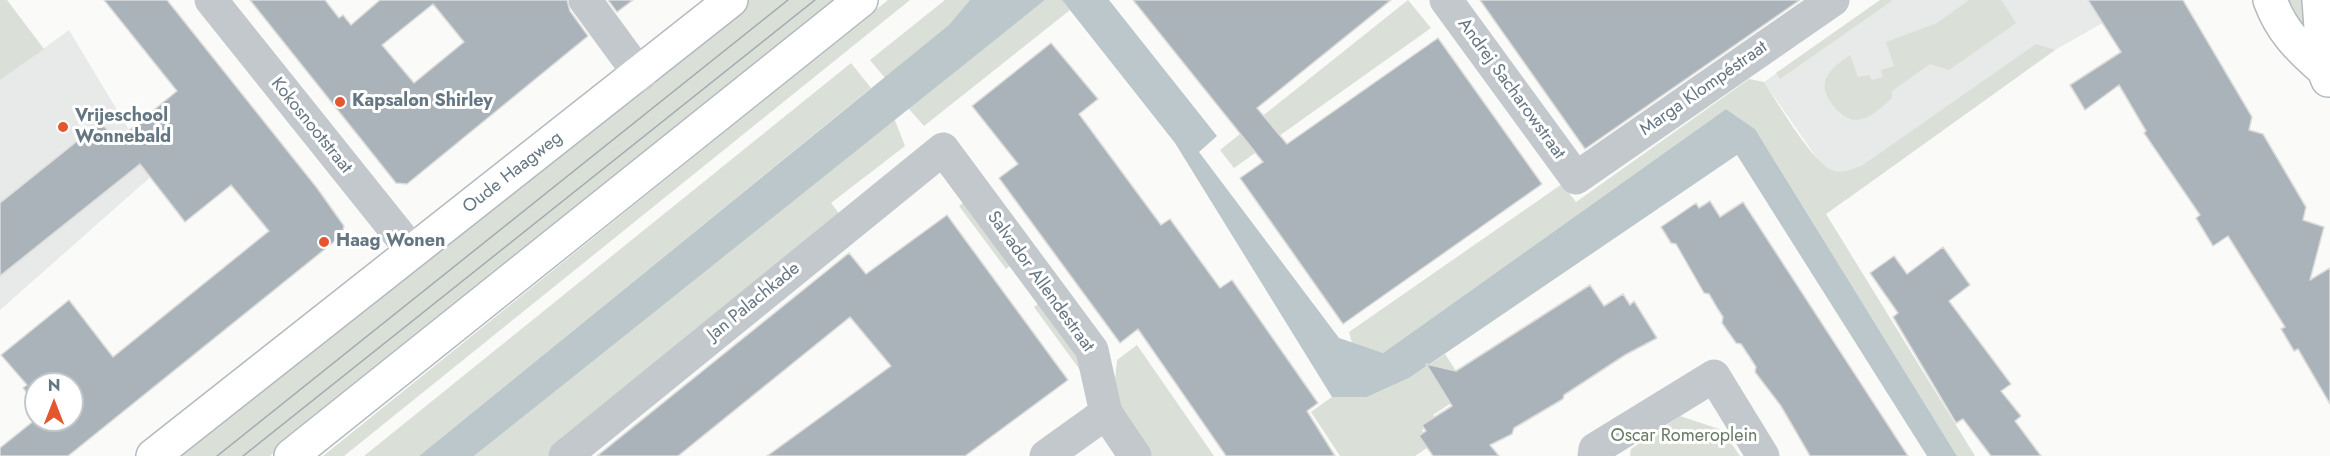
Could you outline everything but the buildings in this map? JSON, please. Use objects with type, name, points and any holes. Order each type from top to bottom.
[{"type":"main road","name":"Oude Haagweg","points":[[153,456],[639,75],[731,0]]},
{"type":"main road","points":[[291,456],[861,0]]},
{"type":"main road","points":[[2270,0],[2290,40],[2327,77]]},
{"type":"main road","points":[[2319,0],[2327,77]]},
{"type":"street","name":"Kokosnootstraat","points":[[211,0],[412,251]]},
{"type":"street","points":[[585,0],[639,75]]},
{"type":"street","name":"Andrej Sacharowstraat","points":[[1446,0],[1576,178]]},
{"type":"street","name":"Marga Klompéstraat","points":[[1576,178],[1833,0]]},
{"type":"street","name":"Salvador Allendestraat","points":[[943,149],[1092,350],[1106,413],[1135,456]]},
{"type":"street","name":"Jan Palachkade","points":[[565,456],[943,149]]},
{"type":"street","points":[[1594,456],[1595,449],[1714,376],[1763,456]]},
{"type":"street","points":[[1046,456],[1106,413]]},
{"type":"shaded area","points":[[970,0],[1045,0],[474,456],[419,456],[949,25]]},
{"type":"shaded area","points":[[1062,0],[1109,0],[1217,136],[1199,152],[1339,338],[1383,353],[1726,109],[1755,129],[1957,456],[1927,456],[1737,155],[1409,378],[1367,397],[1332,397],[1175,143]]},
{"type":"shaded area","points":[[1881,0],[2143,0],[2055,50],[1846,200],[1764,82]]},
{"type":"shaded area","name":"Vrijeschool Wonnebald","points":[[69,30],[155,173],[0,310],[0,80]]},
{"type":"green space","points":[[0,0],[7,0],[44,49],[0,80]]},
{"type":"green space","points":[[748,0],[838,0],[270,456],[180,456]]},
{"type":"green space","points":[[888,0],[910,0],[344,456],[323,456]]},
{"type":"green space","points":[[945,0],[970,0],[950,25],[885,78],[870,60]]},
{"type":"green space","points":[[1045,0],[1062,0],[1070,10],[924,126],[908,108]]},
{"type":"green space","points":[[1408,0],[1431,28],[1234,168],[1220,150]]},
{"type":"green space","points":[[1880,0],[1893,0],[1780,79],[1776,73]]},
{"type":"green space","points":[[1969,0],[2001,0],[2016,23],[1949,70],[1930,64],[1892,91],[1892,98],[1876,112],[1866,117],[1851,119],[1834,107],[1825,89],[1826,78],[1831,70],[1850,55],[1858,77],[1869,75],[1872,80],[1883,77],[1881,70],[1894,66],[1886,42],[1937,23]]},
{"type":"green space","points":[[2282,0],[2307,0],[2307,39]]},
{"type":"green space","points":[[2036,44],[2055,50],[1826,214],[1975,456],[1957,456],[1755,129],[1726,109],[1383,353],[1352,343],[1349,332],[1562,184],[1576,202],[1749,79],[1764,82],[1805,144],[1824,165],[1832,170],[1844,172],[1863,165]]},
{"type":"green space","points":[[851,63],[871,88],[419,456],[364,456]]},
{"type":"green space","points":[[894,118],[905,146],[831,203],[844,220],[551,456],[474,456]]},
{"type":"green space","points":[[972,196],[1019,259],[1006,269],[959,206]]},
{"type":"green space","points":[[1046,298],[1092,361],[1080,370],[1034,307]]},
{"type":"green space","points":[[1137,345],[1214,456],[1151,456],[1113,401],[1117,360]]},
{"type":"green space","points":[[1445,354],[1469,391],[1433,415],[1437,420],[1422,430],[1431,445],[1415,456],[1340,456],[1311,412],[1332,397],[1367,397],[1409,378]]},
{"type":"green space","name":"Oscar Romeroplein","points":[[1680,416],[1722,430],[1740,456],[1630,456],[1631,449]]},
{"type":"tram line","points":[[217,456],[788,0]]},
{"type":"tram line","points":[[243,456],[815,0]]},
{"type":"place","name":"Kapsalon Shirley","points":[[340,102]]},
{"type":"place","name":"Vrijeschool Wonnebald","points":[[63,127]]},
{"type":"place","name":"Haag Wonen","points":[[324,242]]}]
